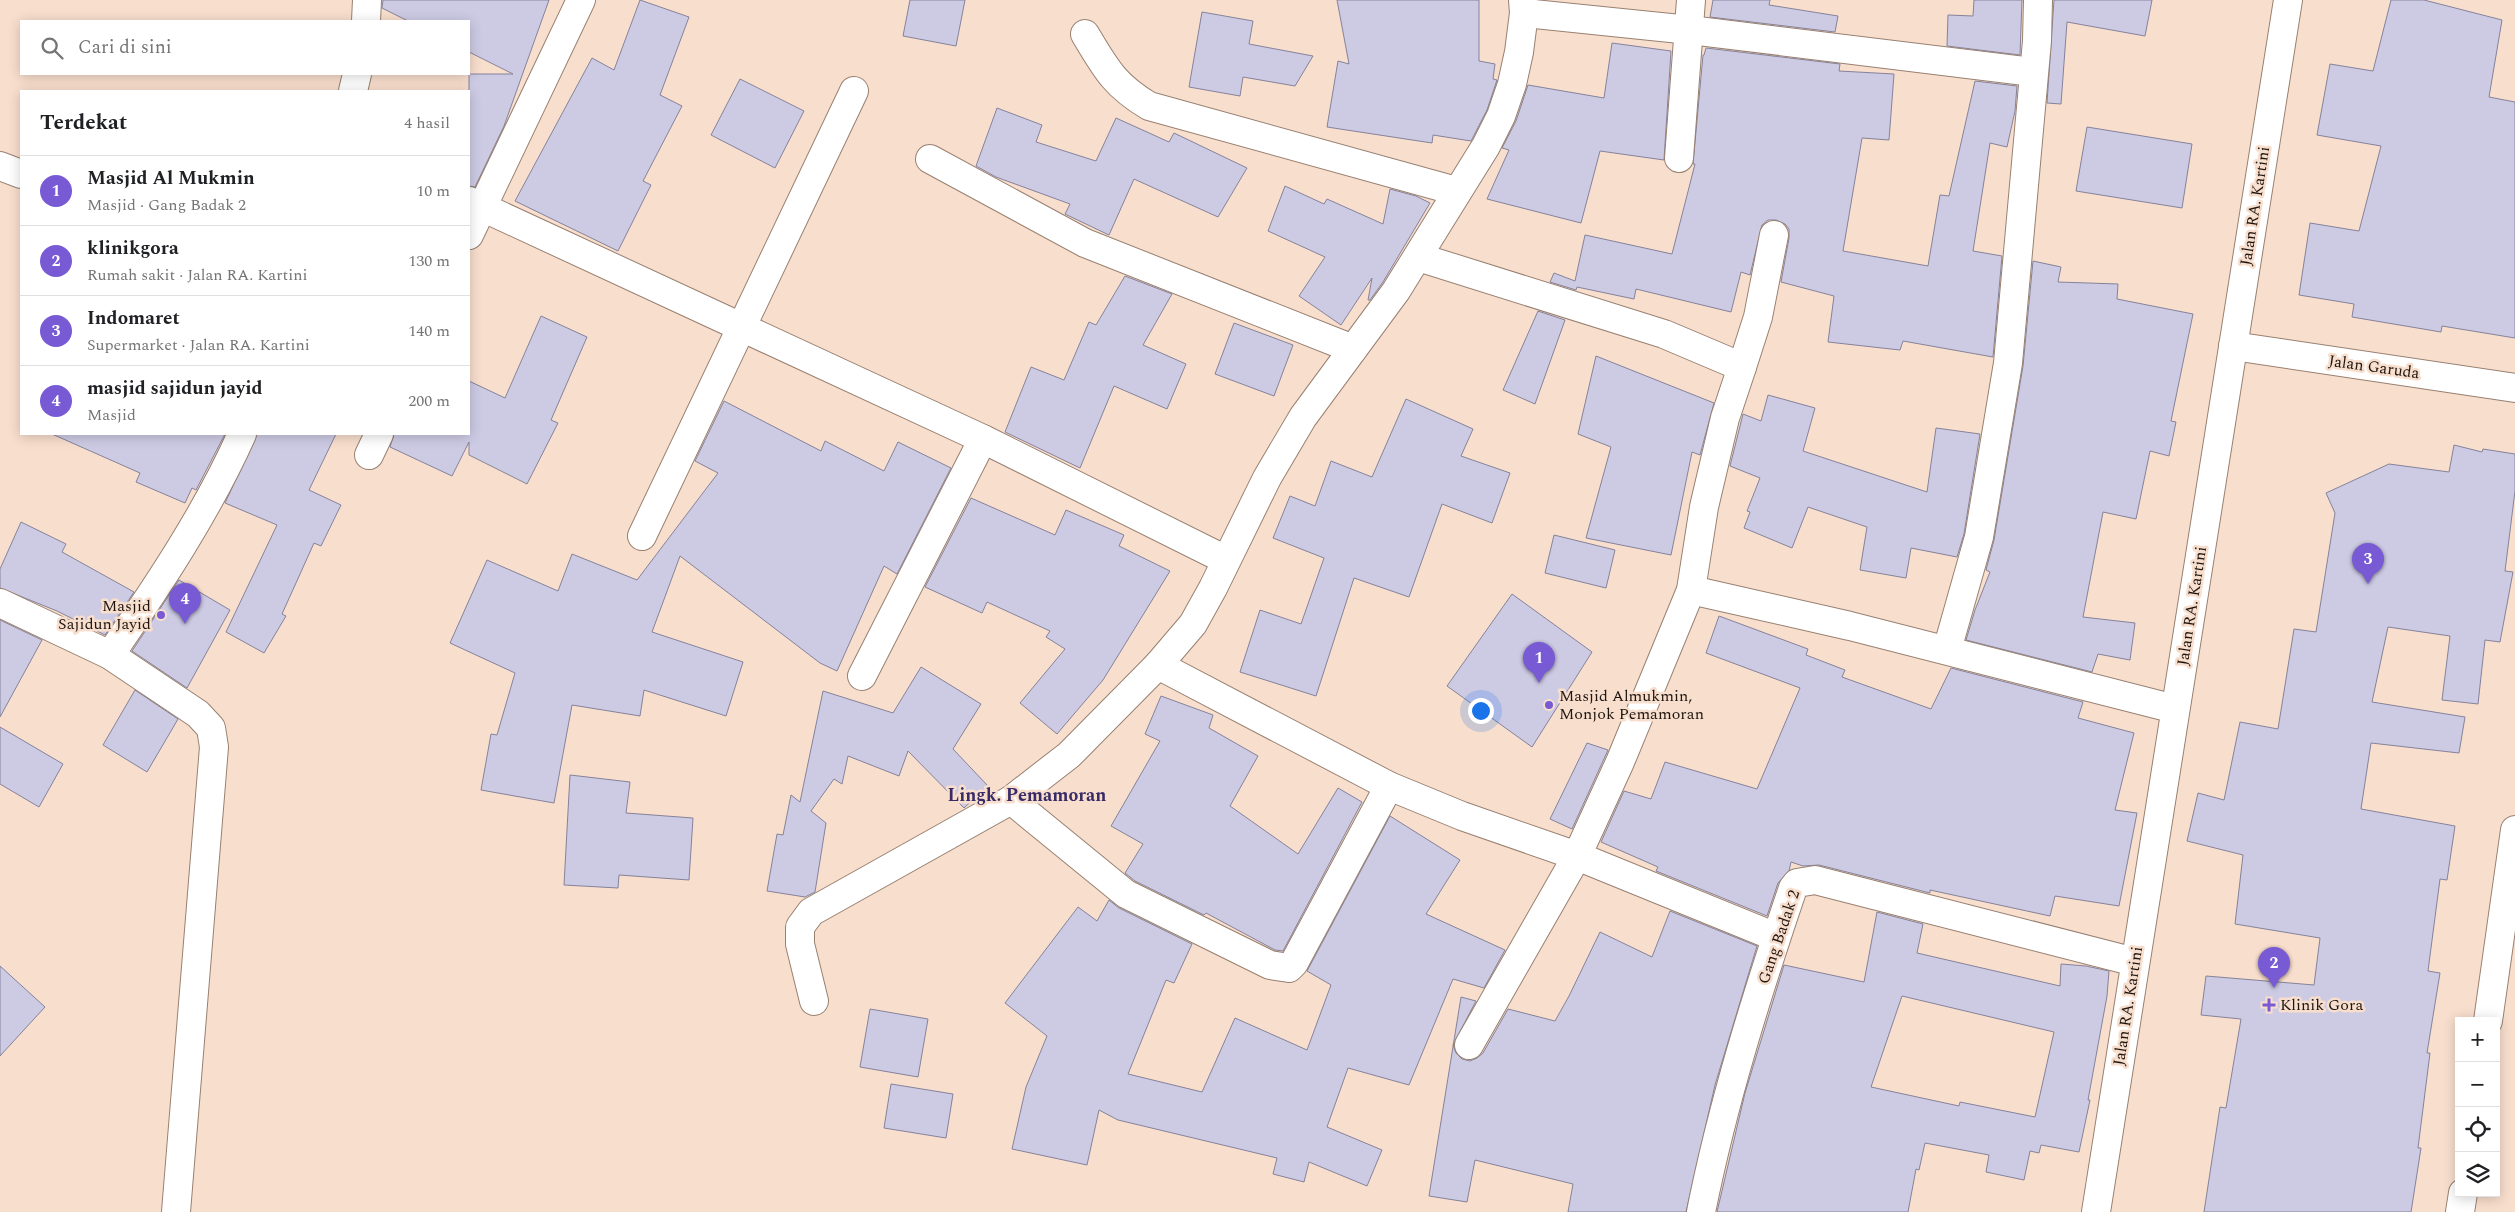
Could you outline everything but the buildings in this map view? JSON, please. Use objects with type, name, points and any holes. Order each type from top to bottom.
[{"type":"street","points":[[366,20],[367,0]]},
{"type":"street","points":[[470,230],[475,204],[581,0]]},
{"type":"street","points":[[1679,158],[1691,0]]},
{"type":"street","points":[[1947,650],[1979,537],[2008,363],[2038,0]]},
{"type":"street","name":"Jalan RA. Kartini","points":[[2096,1212],[2288,0]]},
{"type":"street","points":[[814,1001],[800,944],[800,927],[811,912],[1011,800],[1069,755],[1158,665],[1193,624],[1214,588],[1267,478],[1285,447],[1304,417],[1418,257],[1456,191],[1486,146],[1501,116],[1517,60],[1523,6],[1690,30],[2033,72]]},
{"type":"street","points":[[1085,34],[1111,77],[1128,93],[1149,106],[1456,191]]},
{"type":"street","points":[[353,90],[357,75]]},
{"type":"street","points":[[642,536],[854,91]]},
{"type":"street","points":[[930,159],[1085,243],[1353,349]]},
{"type":"street","points":[[0,166],[20,174]]},
{"type":"street","points":[[475,204],[983,439],[1226,560]]},
{"type":"street","points":[[1469,1045],[1577,856],[1620,762],[1691,590],[1706,500],[1726,418],[1758,317],[1774,234]]},
{"type":"street","points":[[1418,257],[1664,334],[1742,368]]},
{"type":"street","name":"Jalan Garuda","points":[[2233,346],[2515,388]]},
{"type":"street","points":[[110,654],[156,588],[198,520],[241,435]]},
{"type":"street","points":[[862,676],[983,439]]},
{"type":"street","points":[[1691,590],[1947,650],[2175,709]]},
{"type":"street","points":[[0,603],[110,654],[198,714],[211,728],[214,747],[176,1212]]},
{"type":"street","points":[[1158,665],[1389,786],[1462,816],[1577,856],[1776,937]]},
{"type":"street","points":[[1011,800],[1126,894],[1270,965],[1289,968],[1294,963],[1389,786]]},
{"type":"street","points":[[2489,1017],[2515,830]]},
{"type":"street","name":"Gang Badak 2","points":[[1701,1212],[1714,1146],[1776,937],[1792,888],[1797,883],[1815,880],[2135,962]]},
{"type":"street","points":[[2460,1212],[2462,1197]]},
{"type":"place","name":"Indomaret","points":[[2368,584]]},
{"type":"place","name":"Masjid Sajidun Jayid","points":[[161,615]]},
{"type":"place","name":"masjid sajidun jayid","points":[[185,624]]},
{"type":"place","name":"Masjid Al Mukmin","points":[[1539,683]]},
{"type":"place","name":"Masjid Almukmin, Monjok Pemamoran","points":[[1549,705]]},
{"type":"place","name":"klinikgora","points":[[2274,988]]},
{"type":"place","name":"Klinik Gora","points":[[2269,1005]]},
{"type":"district","name":"Lingk. Pemamoran","points":[[1027,795]]}]
